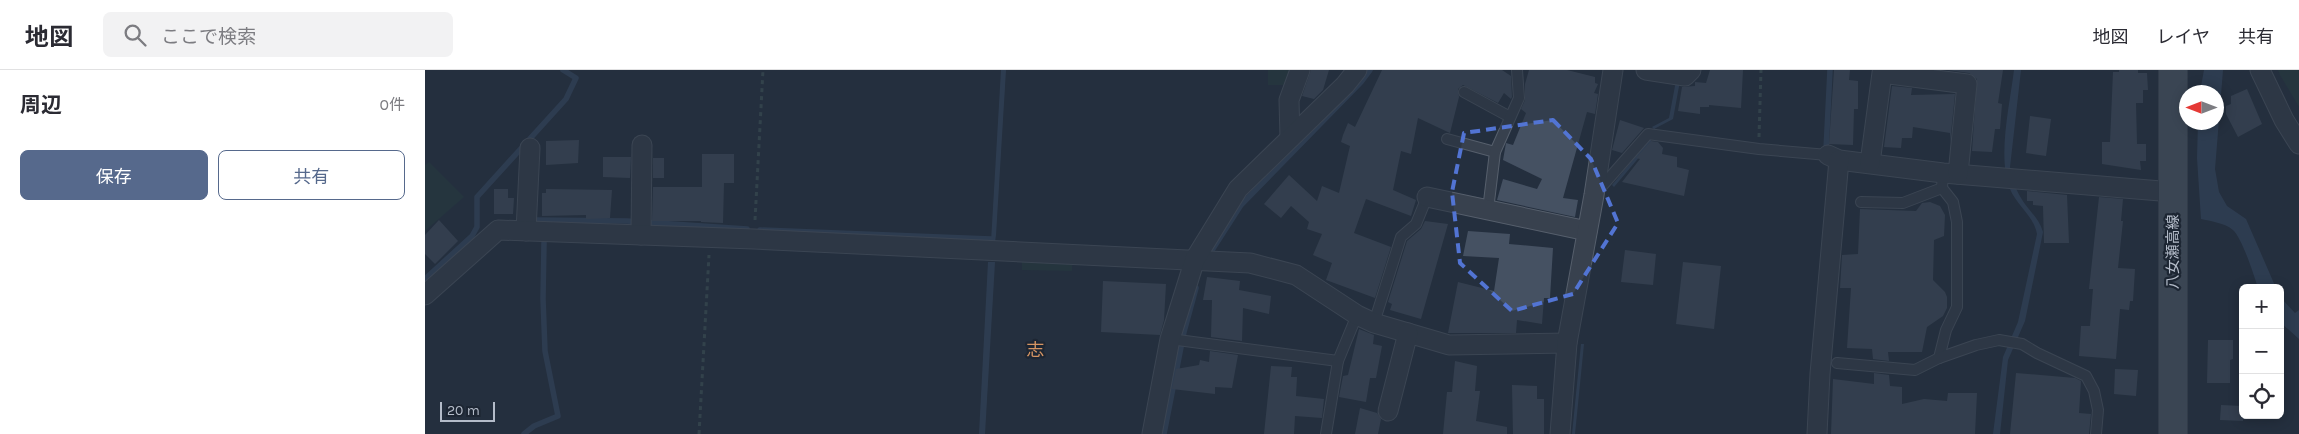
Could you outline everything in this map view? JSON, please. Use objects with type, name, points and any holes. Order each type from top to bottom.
[{"type":"main road","name":"八女瀬高線","points":[[2173,70],[2173,434]]},
{"type":"street","points":[[1290,138],[1289,100],[1300,70]]},
{"type":"street","points":[[1152,434],[1170,339],[1195,259],[1237,188],[1345,84],[1357,70]]},
{"type":"street","points":[[1560,434],[1567,343],[1594,195],[1613,70]]},
{"type":"street","points":[[1645,70],[1685,76],[1691,70]]},
{"type":"street","points":[[2260,70],[2284,120],[2299,144]]},
{"type":"street","points":[[1870,164],[1882,73],[1967,84],[1948,178]]},
{"type":"street","points":[[641,235],[642,145]]},
{"type":"street","points":[[526,231],[530,148]]},
{"type":"street","points":[[1817,434],[1834,157],[1948,178],[2173,192]]},
{"type":"street","points":[[1427,197],[1587,231]]},
{"type":"street","points":[[425,295],[498,230],[754,239],[1249,263],[1296,276],[1357,315],[1374,323],[1449,345],[1567,343]]},
{"type":"street","points":[[1388,411],[1407,333]]},
{"type":"lane","points":[[1488,210],[1495,152],[1519,98],[1517,70]]},
{"type":"lane","points":[[1464,92],[1510,117]]},
{"type":"lane","points":[[1594,195],[1648,134],[1834,157]]},
{"type":"lane","points":[[1447,139],[1495,152]]},
{"type":"lane","points":[[1861,202],[1903,203],[1948,178],[1957,222],[1957,307],[1946,330],[1939,358]]},
{"type":"lane","points":[[1374,323],[1401,237],[1416,224],[1427,197]]},
{"type":"lane","points":[[1326,434],[1338,361],[1357,315]]},
{"type":"lane","points":[[1170,339],[1338,361]]},
{"type":"lane","points":[[1837,363],[1915,370],[1939,358],[1977,345],[1999,340],[2022,344],[2086,376],[2094,390],[2098,410],[2096,434]]},
{"type":"path","points":[[754,239],[763,70]]},
{"type":"path","points":[[1759,148],[1761,70]]},
{"type":"path","points":[[699,434],[709,238]]},
{"type":"highlighted area","points":[[1553,120],[1591,159],[1618,223],[1573,294],[1512,311],[1460,263],[1452,192],[1464,133]]},
{"type":"green space","points":[[1268,70],[1289,70],[1286,85],[1268,85]]},
{"type":"green space","points":[[2278,70],[2299,70],[2299,107],[2280,75]]},
{"type":"green space","points":[[429,162],[464,197],[425,231],[425,165]]},
{"type":"green space","points":[[1022,261],[1072,263],[1072,271],[1022,270]]},
{"type":"water","points":[[1001,70],[1006,70],[996,235],[995,242],[991,242]]},
{"type":"water","points":[[1678,70],[1682,70],[1673,119],[1654,129],[1652,127],[1669,118]]},
{"type":"water","points":[[2014,70],[2021,70],[2010,167],[2019,194],[2039,222],[2043,232],[2025,321],[2008,360],[2000,434],[1993,434],[2003,357],[2018,322],[2037,234],[2033,222],[2013,195],[2006,176],[2004,146]]},
{"type":"water","points":[[2204,70],[2223,70],[2222,85],[2201,85]]},
{"type":"water","points":[[2198,130],[2218,130],[2215,169],[2219,192],[2227,206],[2246,219],[2274,284],[2257,284],[2244,248],[2233,230],[2222,224],[2201,219],[2197,158]]},
{"type":"water","points":[[1650,139],[1652,142],[1614,187],[1612,185]]},
{"type":"water","points":[[988,262],[995,262],[985,434],[979,434]]},
{"type":"water","points":[[2284,301],[2295,313],[2299,310],[2299,339],[2284,326]]},
{"type":"water","points":[[1581,344],[1584,344],[1575,434],[1572,434]]},
{"type":"building","points":[[1311,70],[1329,70],[1323,90],[1314,99],[1302,96]]},
{"type":"building","points":[[1382,70],[1502,70],[1511,76],[1512,97],[1511,99],[1504,93],[1498,103],[1463,85],[1458,89],[1459,97],[1450,133],[1418,118],[1411,154],[1401,151],[1393,190],[1416,200],[1411,216],[1366,199],[1354,233],[1391,247],[1375,298],[1326,280],[1332,263],[1313,255],[1322,234],[1307,229],[1309,222],[1291,206],[1281,218],[1264,204],[1289,175],[1317,201],[1322,186],[1339,193],[1350,146],[1341,142],[1343,135],[1348,123],[1355,127]]},
{"type":"building","points":[[1529,70],[1567,70],[1595,77],[1595,83],[1598,84],[1594,93],[1598,94],[1595,114],[1587,112],[1563,198],[1578,200],[1575,217],[1497,200],[1503,179],[1537,189],[1542,179],[1503,160],[1506,143],[1513,145],[1526,113],[1521,109],[1525,100],[1525,84]]},
{"type":"building","points":[[1710,70],[1743,70],[1741,108],[1709,105],[1709,107],[1700,107],[1700,114],[1678,111],[1682,87],[1695,86],[1695,82],[1706,83]]},
{"type":"building","points":[[1834,70],[1850,70],[1849,80],[1858,81],[1858,109],[1854,109],[1853,145],[1829,144]]},
{"type":"building","points":[[1947,70],[2003,70],[1998,103],[2002,104],[2000,129],[1995,129],[1992,152],[1972,151],[1977,79],[1969,73]]},
{"type":"building","points":[[2119,70],[2138,70],[2138,73],[2147,73],[2148,90],[2143,90],[2143,103],[2136,103],[2137,144],[2146,144],[2146,161],[2140,161],[2141,170],[2102,164],[2102,142],[2110,142],[2113,72],[2119,72]]},
{"type":"building","points":[[1892,86],[1912,88],[1911,95],[1955,94],[1950,143],[1950,133],[1913,127],[1912,138],[1902,138],[1901,148],[1884,147]]},
{"type":"building","points":[[2247,89],[2262,124],[2238,137],[2226,114],[2226,106],[2231,104],[2231,96]]},
{"type":"building","points":[[2030,116],[2051,119],[2046,156],[2026,153]]},
{"type":"building","points":[[1620,120],[1644,128],[1622,153],[1612,150]]},
{"type":"building","points":[[579,140],[578,163],[546,165],[546,141]]},
{"type":"building","points":[[1651,141],[1658,142],[1663,148],[1662,154],[1677,157],[1677,167],[1689,170],[1684,196],[1622,182],[1640,159],[1636,158]]},
{"type":"building","points":[[702,154],[734,154],[734,183],[724,183],[723,223],[652,221],[653,187],[702,187]]},
{"type":"building","points":[[603,157],[631,157],[630,178],[603,177]]},
{"type":"building","points":[[653,158],[664,158],[664,178],[653,178]]},
{"type":"building","points":[[494,189],[508,189],[508,198],[514,198],[513,214],[494,214]]},
{"type":"building","points":[[546,189],[612,190],[610,218],[586,219],[586,215],[542,216],[542,193],[546,193]]},
{"type":"building","points":[[2027,191],[2067,195],[2069,243],[2044,243],[2043,206],[2033,205],[2033,201],[2027,201]]},
{"type":"building","points":[[2099,197],[2123,199],[2121,221],[2123,221],[2118,268],[2135,269],[2133,301],[2130,301],[2129,310],[2120,309],[2116,359],[2079,356],[2081,326],[2090,326],[2093,289],[2089,289]]},
{"type":"building","points":[[1930,202],[1940,206],[1945,215],[1944,236],[1934,240],[1933,280],[1945,292],[1947,297],[1947,308],[1943,316],[1927,327],[1922,352],[1888,352],[1889,361],[1873,359],[1872,349],[1847,348],[1851,288],[1840,288],[1842,255],[1858,254],[1860,209],[1916,211],[1922,203]]},
{"type":"building","points":[[439,220],[458,241],[435,264],[425,254],[425,235]]},
{"type":"building","points":[[1425,221],[1448,224],[1421,319],[1390,310],[1392,304],[1388,302],[1407,241],[1421,229]]},
{"type":"building","points":[[1468,231],[1510,234],[1509,244],[1553,248],[1550,298],[1544,298],[1542,324],[1517,320],[1516,333],[1448,333],[1458,282],[1494,291],[1499,258],[1463,256]]},
{"type":"building","points":[[1625,250],[1656,254],[1653,285],[1621,282]]},
{"type":"building","points":[[1683,262],[1721,266],[1714,329],[1676,324]]},
{"type":"building","points":[[1207,277],[1240,281],[1239,290],[1271,296],[1269,314],[1243,308],[1242,341],[1211,337],[1212,300],[1203,300]]},
{"type":"building","points":[[1103,281],[1166,284],[1164,320],[1160,335],[1101,332]]},
{"type":"building","points":[[1359,329],[1374,335],[1373,344],[1382,346],[1376,378],[1370,378],[1366,402],[1339,397],[1343,376],[1348,375]]},
{"type":"building","points":[[2208,340],[2233,340],[2233,359],[2230,360],[2230,383],[2207,383]]},
{"type":"building","points":[[1210,351],[1238,355],[1232,388],[1215,387],[1215,394],[1172,389],[1176,369],[1199,365],[1200,360],[1209,362]]},
{"type":"building","points":[[1455,361],[1477,366],[1475,391],[1480,391],[1476,421],[1507,427],[1507,434],[1443,434],[1447,392],[1452,392]]},
{"type":"building","points":[[1271,366],[1292,367],[1291,377],[1297,377],[1296,396],[1324,399],[1322,418],[1295,416],[1294,434],[1264,434]]},
{"type":"building","points":[[2115,369],[2138,370],[2136,396],[2114,394]]},
{"type":"building","points":[[1874,373],[1889,375],[1890,386],[1902,387],[1902,404],[1924,399],[1947,401],[1948,393],[1977,393],[1975,434],[1831,434],[1833,379],[1874,384]]},
{"type":"building","points":[[2016,373],[2075,378],[2081,381],[2079,413],[2091,414],[2089,434],[2010,434]]},
{"type":"building","points":[[1512,385],[1537,386],[1537,399],[1544,399],[1544,434],[1513,434]]},
{"type":"building","points":[[2221,405],[2239,406],[2239,419],[2243,419],[2243,421],[2220,420]]},
{"type":"building","points":[[1360,408],[1377,413],[1381,419],[1378,434],[1355,434]]},
{"type":"waterway","points":[[425,279],[472,236],[477,227],[477,197],[566,99],[576,78],[563,70]]},
{"type":"waterway","points":[[1207,258],[1241,205],[1361,82],[1370,70]]},
{"type":"waterway","points":[[1826,150],[1830,70]]},
{"type":"waterway","points":[[535,220],[627,221],[747,229]]},
{"type":"waterway","points":[[760,230],[991,239]]},
{"type":"waterway","points":[[524,434],[534,426],[558,416],[545,351],[543,299],[544,243]]},
{"type":"waterway","points":[[1164,434],[1184,332],[1196,288]]},
{"type":"district","name":"志","points":[[1035,350]]}]
